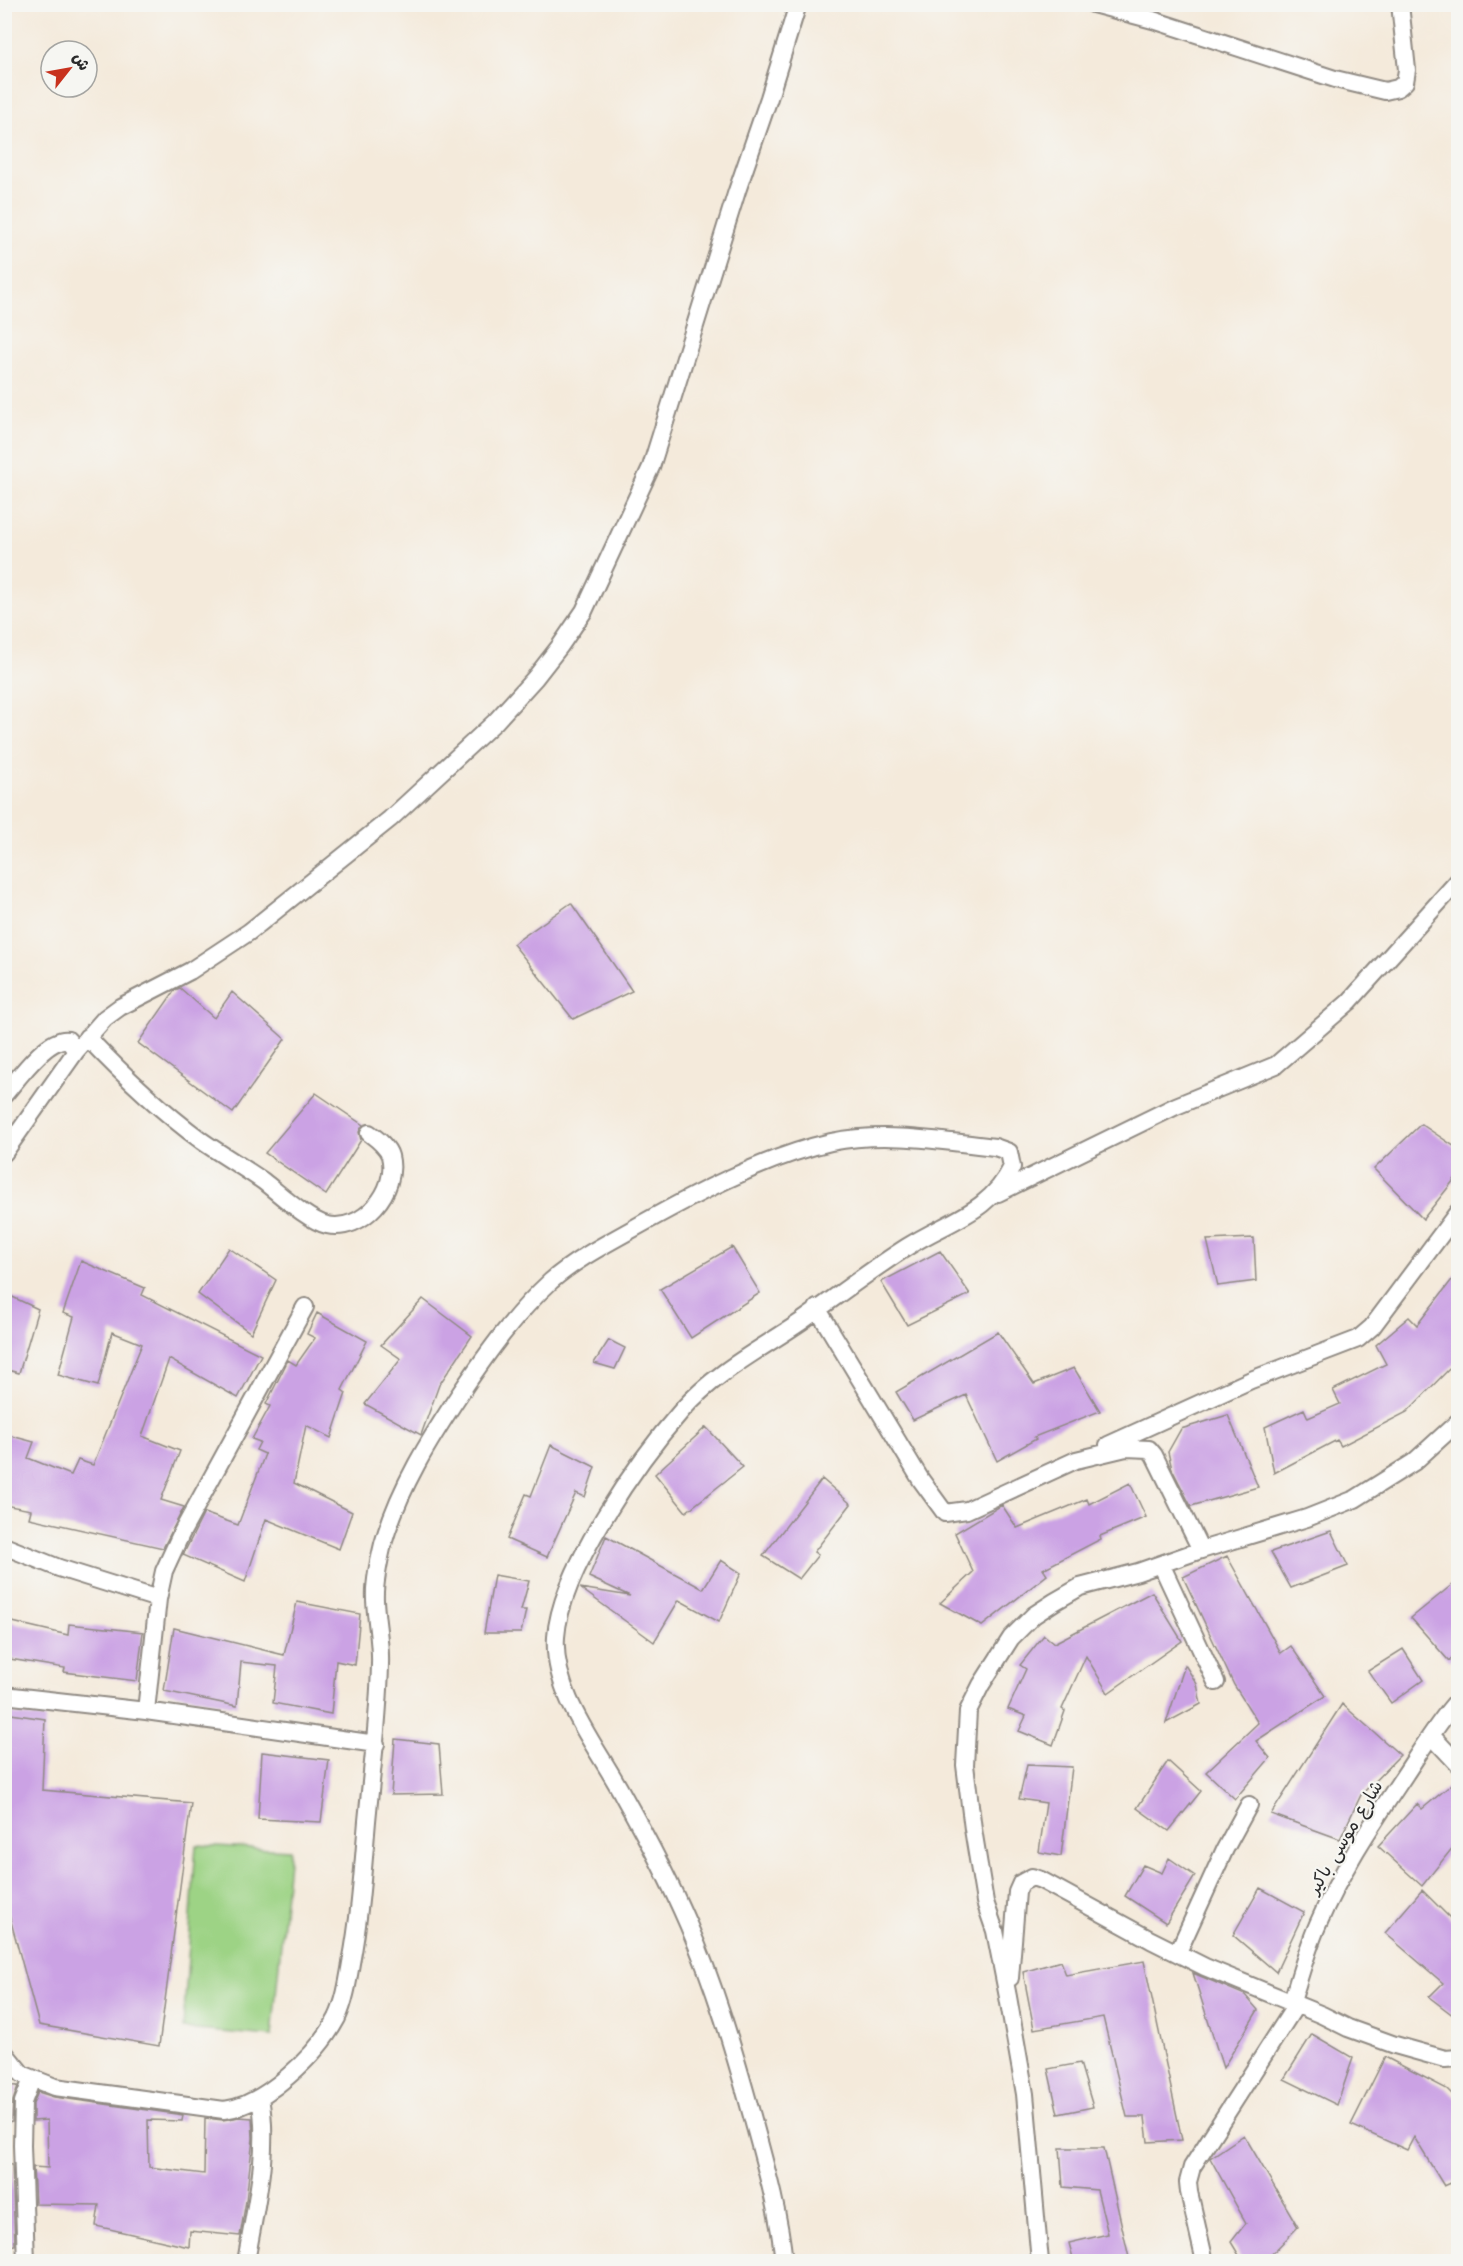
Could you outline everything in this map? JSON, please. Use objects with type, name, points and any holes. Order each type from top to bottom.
[{"type":"street","points":[[4,1154],[76,1051],[105,1018],[120,1007],[190,971],[249,932],[390,819],[495,722],[560,646],[584,611],[651,467],[798,4]]},
{"type":"street","points":[[1093,4],[1153,20],[1335,79],[1385,92],[1398,88],[1405,82],[1407,70],[1400,4]]},
{"type":"street","points":[[784,2262],[781,2238],[756,2133],[727,2028],[706,1970],[689,1926],[656,1854],[566,1694],[556,1654],[556,1640],[566,1591],[574,1573],[618,1494],[696,1395],[732,1367],[910,1245],[974,1210],[995,1195],[1176,1106],[1276,1065],[1350,1002],[1458,881]]},
{"type":"street","points":[[87,1037],[134,1086],[158,1106],[310,1217],[325,1224],[341,1226],[358,1219],[373,1209],[390,1185],[392,1170],[390,1154],[379,1140],[369,1133]]},
{"type":"street","points":[[4,1095],[39,1056],[57,1041],[68,1040],[76,1051]]},
{"type":"street","points":[[4,2052],[22,2074],[55,2087],[224,2110],[235,2109],[260,2097],[313,2051],[336,2019],[344,2000],[356,1935],[376,1744],[381,1660],[375,1596],[383,1545],[409,1476],[438,1426],[495,1343],[553,1280],[597,1249],[699,1193],[755,1168],[834,1142],[891,1137],[1007,1150],[1012,1167],[995,1195]]},
{"type":"street","points":[[817,1308],[921,1480],[945,1513],[967,1510],[1251,1380],[1359,1339],[1371,1327],[1458,1212]]},
{"type":"street","points":[[146,1711],[158,1599],[164,1570],[181,1534],[305,1307]]},
{"type":"street","points":[[1040,2262],[1024,2094],[1008,1997],[978,1867],[965,1765],[968,1711],[981,1685],[1011,1638],[1034,1615],[1080,1587],[1138,1572],[1307,1518],[1355,1499],[1414,1462],[1458,1422]]},
{"type":"street","points":[[1076,1460],[1126,1448],[1149,1449],[1201,1550]]},
{"type":"street","points":[[4,1546],[60,1568],[158,1599]]},
{"type":"street","points":[[1161,1564],[1216,1682]]},
{"type":"street","points":[[4,1695],[146,1711],[376,1744]]},
{"type":"street","name":"شارع موسى باكير","points":[[1296,2006],[1292,2002],[1302,1968],[1317,1925],[1334,1891],[1356,1850],[1431,1735],[1458,1700]]},
{"type":"street","points":[[1431,1735],[1458,1764]]},
{"type":"street","points":[[1178,1952],[1225,1849],[1250,1805]]},
{"type":"street","points":[[1008,1997],[1017,1892],[1021,1883],[1032,1877],[1205,1967],[1296,2006],[1395,2045],[1445,2059],[1458,2058]]},
{"type":"street","points":[[1205,2262],[1189,2192],[1188,2182],[1192,2167],[1296,2006]]},
{"type":"street","points":[[26,2262],[22,2145],[23,2102],[32,2079]]},
{"type":"street","points":[[246,2262],[262,2158],[265,2122],[260,2097]]},
{"type":"green space","points":[[196,1845],[290,1850],[272,2036],[183,2029]]},
{"type":"building","points":[[571,903],[632,991],[573,1019],[513,944]]},
{"type":"building","points":[[180,988],[214,1018],[232,992],[285,1039],[233,1113],[138,1043],[175,990]]},
{"type":"building","points":[[316,1093],[363,1125],[359,1132],[361,1140],[326,1195],[265,1153]]},
{"type":"building","points":[[1421,1124],[1458,1149],[1458,1175],[1423,1219],[1374,1169]]},
{"type":"building","points":[[1254,1238],[1256,1281],[1218,1286],[1207,1240]]},
{"type":"building","points":[[732,1247],[760,1293],[691,1338],[660,1289]]},
{"type":"building","points":[[229,1248],[276,1280],[251,1333],[198,1294]]},
{"type":"building","points":[[940,1251],[970,1294],[907,1325],[881,1282]]},
{"type":"building","points":[[81,1261],[145,1288],[142,1295],[261,1355],[238,1398],[169,1359],[142,1436],[180,1451],[161,1500],[184,1507],[163,1548],[29,1518],[31,1510],[4,1505],[4,1434],[34,1442],[28,1458],[71,1475],[78,1460],[93,1465],[142,1344],[112,1332],[98,1386],[58,1375],[74,1317],[63,1313]]},
{"type":"building","points":[[1458,1272],[1458,1360],[1407,1412],[1341,1446],[1337,1440],[1274,1473],[1265,1427],[1304,1409],[1308,1418],[1340,1404],[1333,1390],[1386,1364],[1376,1345],[1409,1317],[1417,1325]]},
{"type":"building","points":[[4,1293],[38,1309],[19,1373],[4,1369]]},
{"type":"building","points":[[423,1299],[472,1336],[439,1385],[421,1435],[365,1404],[401,1359],[381,1345]]},
{"type":"building","points":[[317,1313],[367,1341],[342,1390],[346,1393],[331,1438],[306,1425],[294,1483],[352,1512],[339,1549],[266,1519],[245,1582],[183,1555],[204,1513],[238,1525],[265,1454],[256,1450],[260,1442],[252,1439],[270,1406],[266,1404],[288,1360],[296,1365],[315,1338],[307,1334]]},
{"type":"building","points":[[998,1332],[1034,1384],[1074,1368],[1100,1411],[1034,1437],[1036,1439],[997,1461],[966,1395],[913,1420],[896,1392]]},
{"type":"building","points":[[609,1340],[625,1348],[615,1369],[594,1363]]},
{"type":"building","points":[[1228,1415],[1258,1487],[1191,1506],[1172,1469],[1168,1452],[1181,1429]]},
{"type":"building","points":[[706,1427],[743,1467],[686,1512],[655,1474]]},
{"type":"building","points":[[551,1445],[595,1467],[585,1497],[576,1493],[547,1557],[507,1539],[526,1494],[531,1496]]},
{"type":"building","points":[[822,1479],[851,1504],[814,1552],[818,1555],[799,1579],[763,1556]]},
{"type":"building","points":[[1130,1483],[1146,1517],[1100,1536],[1101,1539],[1043,1569],[1047,1575],[982,1626],[940,1603],[973,1572],[955,1533],[1002,1505],[1017,1528],[1087,1499],[1089,1504]]},
{"type":"building","points":[[1331,1531],[1348,1566],[1291,1588],[1271,1552]]},
{"type":"building","points":[[606,1536],[703,1589],[721,1560],[741,1573],[719,1622],[679,1600],[654,1642],[580,1588],[630,1596],[589,1577]]},
{"type":"building","points":[[1227,1556],[1281,1653],[1291,1646],[1325,1696],[1256,1741],[1270,1758],[1235,1799],[1206,1772],[1258,1723],[1234,1685],[1183,1577]]},
{"type":"building","points":[[494,1575],[529,1581],[521,1610],[526,1610],[521,1633],[484,1633]]},
{"type":"building","points":[[1458,1580],[1458,1651],[1449,1661],[1411,1618]]},
{"type":"building","points":[[1152,1592],[1182,1641],[1108,1693],[1086,1656],[1062,1709],[1065,1711],[1053,1745],[1019,1731],[1026,1716],[1008,1709],[1026,1669],[1020,1665],[1044,1635],[1054,1643]]},
{"type":"building","points":[[297,1602],[360,1614],[355,1665],[336,1661],[331,1714],[273,1703],[277,1666],[241,1662],[237,1706],[164,1691],[174,1628],[284,1655]]},
{"type":"building","points":[[4,1620],[68,1635],[69,1624],[143,1632],[137,1681],[64,1672],[65,1668],[4,1658]]},
{"type":"building","points":[[1403,1649],[1423,1680],[1391,1703],[1368,1671]]},
{"type":"building","points":[[1185,1665],[1197,1684],[1201,1704],[1166,1723]]},
{"type":"building","points":[[1342,1704],[1400,1755],[1361,1795],[1340,1839],[1271,1814]]},
{"type":"building","points":[[4,1713],[45,1719],[42,1790],[191,1803],[159,2046],[39,2025],[4,1896]]},
{"type":"building","points":[[395,1739],[439,1744],[443,1794],[391,1795]]},
{"type":"building","points":[[262,1752],[329,1760],[321,1822],[258,1819]]},
{"type":"building","points":[[1168,1761],[1201,1791],[1169,1831],[1137,1808]]},
{"type":"building","points":[[1027,1765],[1072,1767],[1061,1856],[1039,1852],[1046,1803],[1019,1799]]},
{"type":"building","points":[[1458,1779],[1458,1841],[1422,1886],[1378,1846],[1417,1804],[1422,1809]]},
{"type":"building","points":[[1169,1858],[1195,1876],[1166,1923],[1125,1896],[1143,1865],[1162,1873]]},
{"type":"building","points":[[1260,1888],[1304,1912],[1276,1972],[1233,1935]]},
{"type":"building","points":[[1422,1890],[1458,1926],[1458,2019],[1429,1997],[1443,1983],[1385,1933]]},
{"type":"building","points":[[1061,1961],[1066,1975],[1144,1961],[1182,2140],[1148,2142],[1145,2117],[1127,2117],[1103,2017],[1034,2029],[1023,1972]]},
{"type":"building","points":[[1193,1973],[1245,1995],[1258,2010],[1223,2068]]},
{"type":"building","points":[[1312,2034],[1353,2058],[1337,2105],[1284,2079]]},
{"type":"building","points":[[1385,2057],[1447,2089],[1458,2100],[1458,2180],[1444,2186],[1414,2137],[1407,2150],[1351,2125]]},
{"type":"building","points":[[1080,2063],[1093,2107],[1058,2114],[1048,2069]]},
{"type":"building","points":[[4,2085],[18,2086],[13,2101],[12,2122],[4,2123]]},
{"type":"building","points":[[38,2092],[54,2097],[183,2115],[182,2121],[148,2120],[149,2167],[204,2174],[205,2118],[223,2120],[239,2117],[252,2118],[253,2138],[240,2236],[190,2231],[189,2247],[96,2226],[99,2205],[35,2204],[33,2167],[48,2168],[47,2120],[33,2121],[33,2104]]},
{"type":"building","points":[[1244,2135],[1298,2227],[1264,2262],[1243,2262],[1231,2242],[1246,2223],[1210,2158]]},
{"type":"building","points":[[1060,2148],[1104,2148],[1130,2262],[1074,2262],[1069,2243],[1108,2234],[1097,2190],[1063,2187]]},
{"type":"building","points":[[4,2164],[12,2165],[15,2245],[4,2247]]}]
